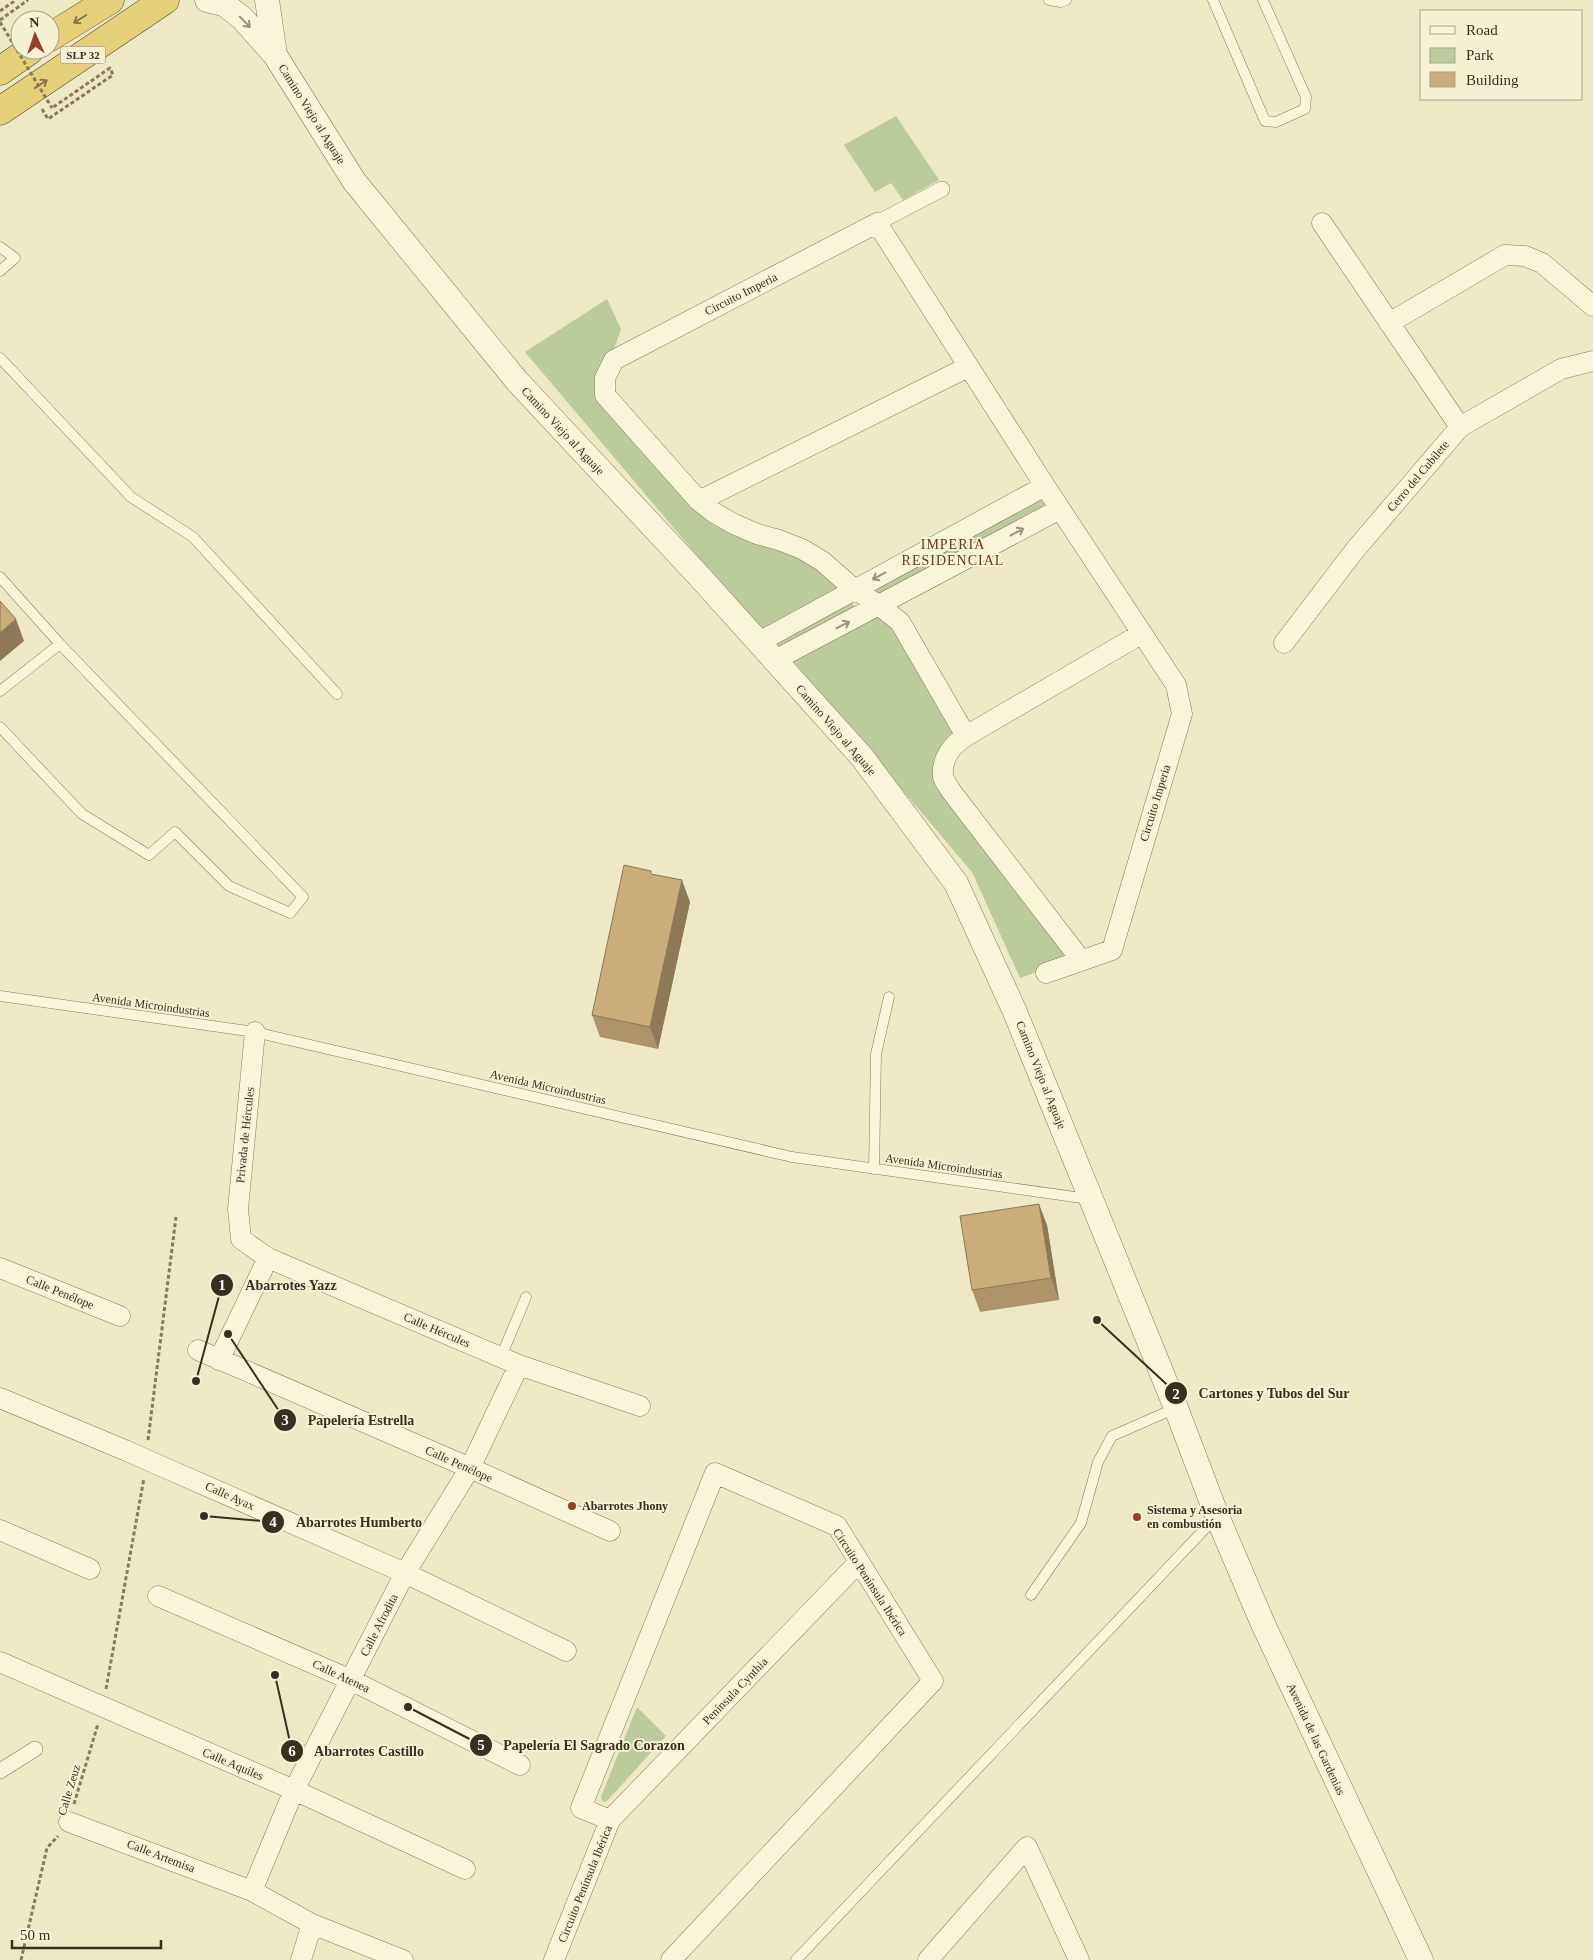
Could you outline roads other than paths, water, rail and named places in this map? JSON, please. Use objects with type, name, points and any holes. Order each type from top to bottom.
[{"type":"highway","name":"SLP 32","points":[[60,31],[110,0]]},
{"type":"highway","name":"SLP 32","points":[[0,111],[165,0]]},
{"type":"highway","points":[[0,70],[15,60]]},
{"type":"street","name":"Camino Viejo al Aguaje","points":[[207,0],[224,4],[242,18],[275,56],[354,181],[517,381],[759,642],[862,757],[956,883],[1015,1012],[1176,1408],[1217,1516]]},
{"type":"street","name":"Camino Viejo al Aguaje","points":[[267,0],[275,56]]},
{"type":"street","points":[[877,223],[942,189]]},
{"type":"street","name":"Circuito Imperia","points":[[966,736],[900,622],[854,589],[822,561],[802,549],[757,534],[713,512],[699,501],[605,396],[604,378],[614,360],[877,223],[1045,486],[1176,685],[1182,714],[1112,950],[1046,973]]},
{"type":"street","points":[[1322,223],[1460,427]]},
{"type":"street","points":[[1389,323],[1505,255],[1525,256],[1542,263],[1593,306]]},
{"type":"street","name":"Cerro del Cubilete","points":[[1284,643],[1355,550],[1460,427],[1561,369],[1593,361]]},
{"type":"street","points":[[699,501],[968,366]]},
{"type":"street","points":[[759,642],[1045,486]]},
{"type":"street","points":[[775,660],[880,606],[1060,508]]},
{"type":"street","points":[[1082,960],[951,791],[943,777],[946,758],[956,743],[966,736],[1141,634]]},
{"type":"street","name":"Privada de Hércules","points":[[241,1239],[238,1209],[255,1032]]},
{"type":"street","name":"Calle Hércules","points":[[241,1239],[268,1258],[510,1361],[640,1406]]},
{"type":"street","points":[[220,1360],[268,1258]]},
{"type":"street","name":"Calle Penélope","points":[[0,1268],[120,1316]]},
{"type":"street","name":"Calle Penélope","points":[[198,1350],[610,1531]]},
{"type":"street","name":"Calle Afrodita","points":[[252,1891],[294,1790],[406,1573],[470,1468],[510,1361]]},
{"type":"street","name":"Calle Ayax","points":[[0,1398],[128,1451],[406,1573],[566,1651]]},
{"type":"street","name":"Circuito Península Ibérica","points":[[554,1960],[610,1820],[581,1808],[715,1473],[837,1526],[933,1681],[671,1960]]},
{"type":"street","name":"Avenida de las Gardenias","points":[[1217,1516],[1263,1624],[1420,1960]]},
{"type":"street","points":[[0,1530],[90,1569]]},
{"type":"street","name":"Península Cynthia","points":[[610,1820],[859,1562]]},
{"type":"street","name":"Calle Atenea","points":[[158,1596],[351,1680],[520,1765]]},
{"type":"street","name":"Calle Aquiles","points":[[0,1662],[294,1790],[465,1869]]},
{"type":"street","points":[[0,1771],[35,1749]]},
{"type":"street","name":"Calle Artemisa","points":[[69,1822],[252,1891],[312,1924],[403,1960]]},
{"type":"street","points":[[928,1960],[1027,1848],[1079,1960]]},
{"type":"street","points":[[301,1960],[312,1924]]},
{"type":"lane","points":[[1049,0],[1062,2],[1066,0]]},
{"type":"lane","points":[[1213,0],[1265,121],[1276,122],[1305,109],[1306,97],[1263,0]]},
{"type":"lane","points":[[0,246],[15,258],[0,271]]},
{"type":"lane","points":[[0,358],[131,497],[193,537],[337,694]]},
{"type":"lane","points":[[0,577],[60,644],[303,897],[290,913],[229,886],[175,832],[149,855],[82,814],[0,727]]},
{"type":"lane","points":[[0,691],[60,644]]},
{"type":"lane","name":"Avenida Microindustrias","points":[[0,996],[255,1032],[792,1158],[1091,1199]]},
{"type":"lane","points":[[874,1169],[876,1054],[889,997]]},
{"type":"lane","points":[[510,1361],[526,1297]]},
{"type":"lane","points":[[1031,1594],[1081,1523],[1098,1462],[1112,1436],[1176,1408]]},
{"type":"lane","points":[[796,1960],[1217,1516]]},
{"type":"place","name":"Cartones y Tubos del Sur","points":[[1097,1320]]},
{"type":"place","name":"Papelería Estrella","points":[[228,1334]]},
{"type":"place","name":"Abarrotes Yazz","points":[[196,1381]]},
{"type":"place","name":"Abarrotes Jhony","points":[[572,1506]]},
{"type":"place","name":"Abarrotes Humberto","points":[[204,1516]]},
{"type":"place","name":"Sistema y Asesoria en combustión","points":[[1137,1517]]},
{"type":"place","name":"Abarrotes Castillo","points":[[275,1675]]},
{"type":"place","name":"Papelería El Sagrado Corazon","points":[[408,1707]]},
{"type":"district","name":"IMPERIA RESIDENCIAL","points":[[953,552]]}]
